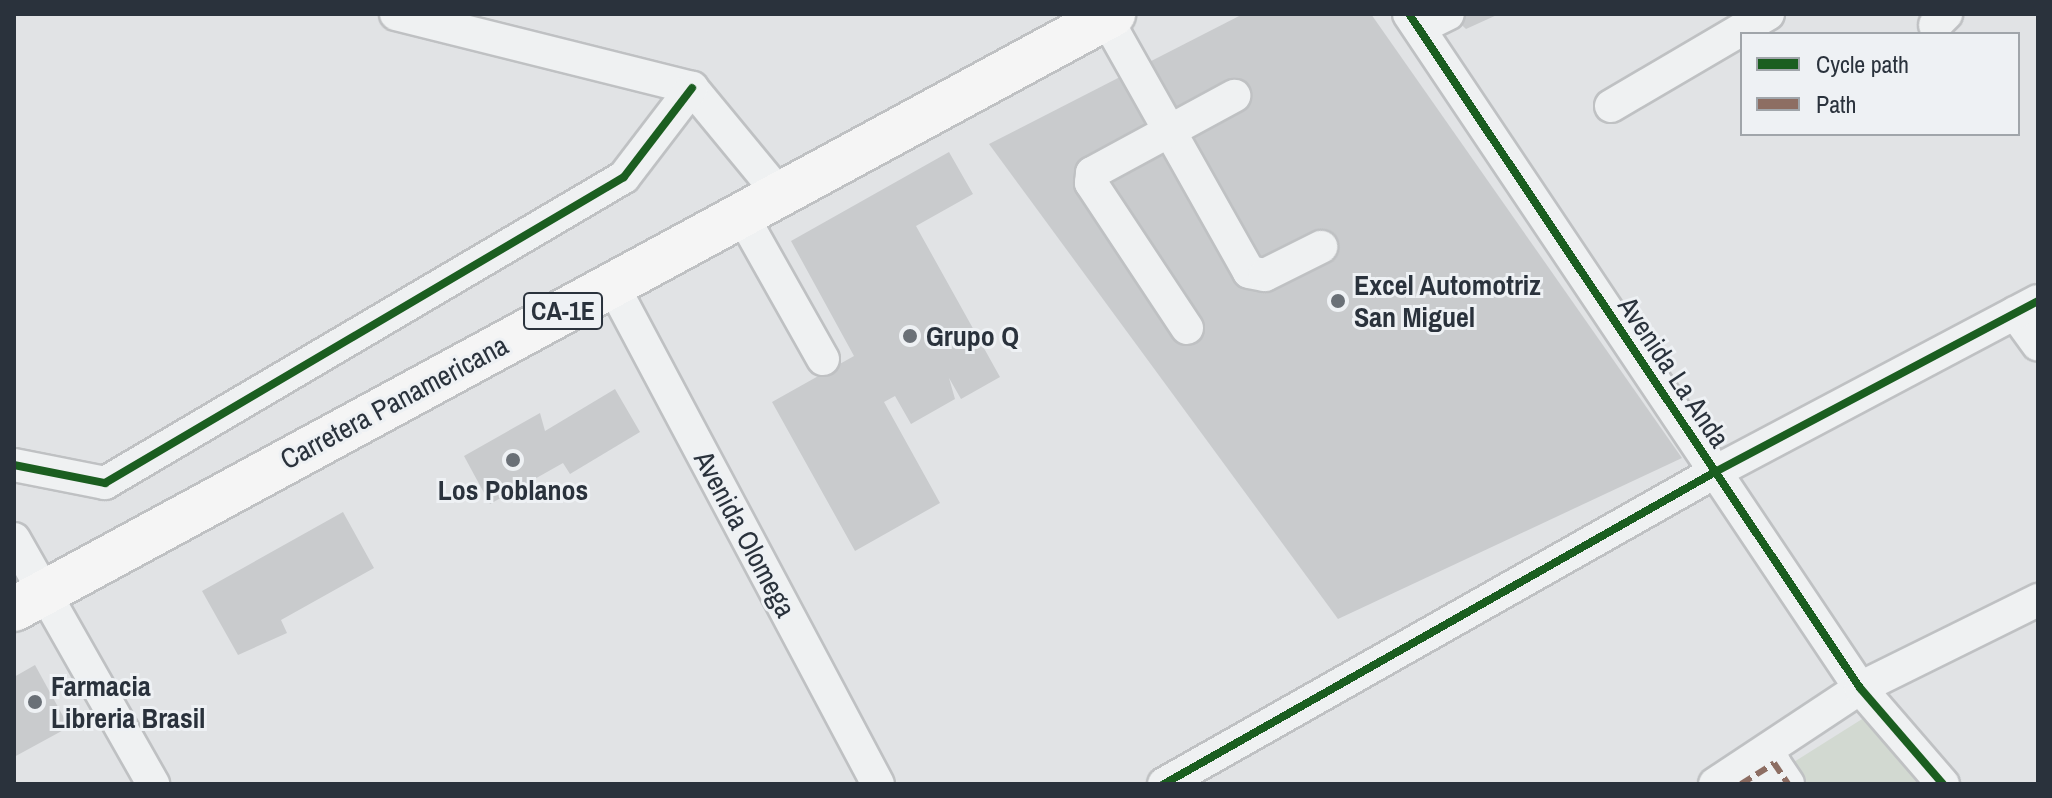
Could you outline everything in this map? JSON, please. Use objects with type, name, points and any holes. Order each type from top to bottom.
[{"type":"highway","name":"Carretera Panamericana","points":[[31,599],[612,284],[782,197],[1110,16]]},
{"type":"street","points":[[396,14],[692,88],[782,197]]},
{"type":"street","points":[[1414,21],[1448,14]]},
{"type":"street","points":[[1611,106],[1768,14]]},
{"type":"street","points":[[1110,16],[1166,130],[1249,272],[1265,275],[1321,247]]},
{"type":"street","name":"Avenida La Anda","points":[[1414,21],[1860,688],[1943,784]]},
{"type":"street","points":[[14,465],[105,483],[624,177],[692,88]]},
{"type":"street","points":[[1187,328],[1091,183],[1098,168],[1234,96]]},
{"type":"street","points":[[743,217],[823,359]]},
{"type":"street","name":"Avenida Olomega","points":[[612,284],[878,784]]},
{"type":"street","points":[[1164,784],[1715,472],[2026,307],[2038,345]]},
{"type":"street","points":[[14,539],[31,599],[153,784]]},
{"type":"street","points":[[1715,784],[1860,688],[2038,600]]},
{"type":"street","points":[[1741,784],[1774,763],[1788,784]]},
{"type":"shaded area","points":[[1878,709],[1933,784],[1759,784]]},
{"type":"building","name":"Excel Automotriz San Miguel","points":[[1243,14],[1371,14],[1682,458],[1338,619],[989,144]]},
{"type":"building","points":[[1450,14],[1499,14],[1466,29]]},
{"type":"building","name":"Grupo Q","points":[[949,152],[973,194],[916,226],[1000,377],[961,399],[949,378],[955,399],[911,424],[895,396],[884,402],[940,503],[855,551],[772,402],[854,356],[791,241]]},
{"type":"building","points":[[615,389],[640,432],[570,474],[563,463],[490,504],[464,456],[540,413],[545,431]]},
{"type":"building","points":[[343,512],[374,568],[281,620],[287,633],[238,655],[202,591]]},
{"type":"building","name":"Farmacia Libreria Brasil","points":[[35,665],[69,727],[14,757],[14,677]]},
{"type":"marked path","points":[[1741,784],[1774,763],[1788,784]]},
{"type":"cycle path","points":[[1409,14],[1860,688],[1943,784]]},
{"type":"cycle path","points":[[14,465],[105,483],[624,177],[692,88]]},
{"type":"cycle path","points":[[1164,784],[1715,472],[2038,301]]},
{"type":"place","name":"Excel Automotriz San Miguel","points":[[1338,301]]},
{"type":"place","name":"Grupo Q","points":[[910,336]]},
{"type":"place","name":"Los Poblanos","points":[[513,460]]},
{"type":"place","name":"Farmacia Libreria Brasil","points":[[35,702]]}]
